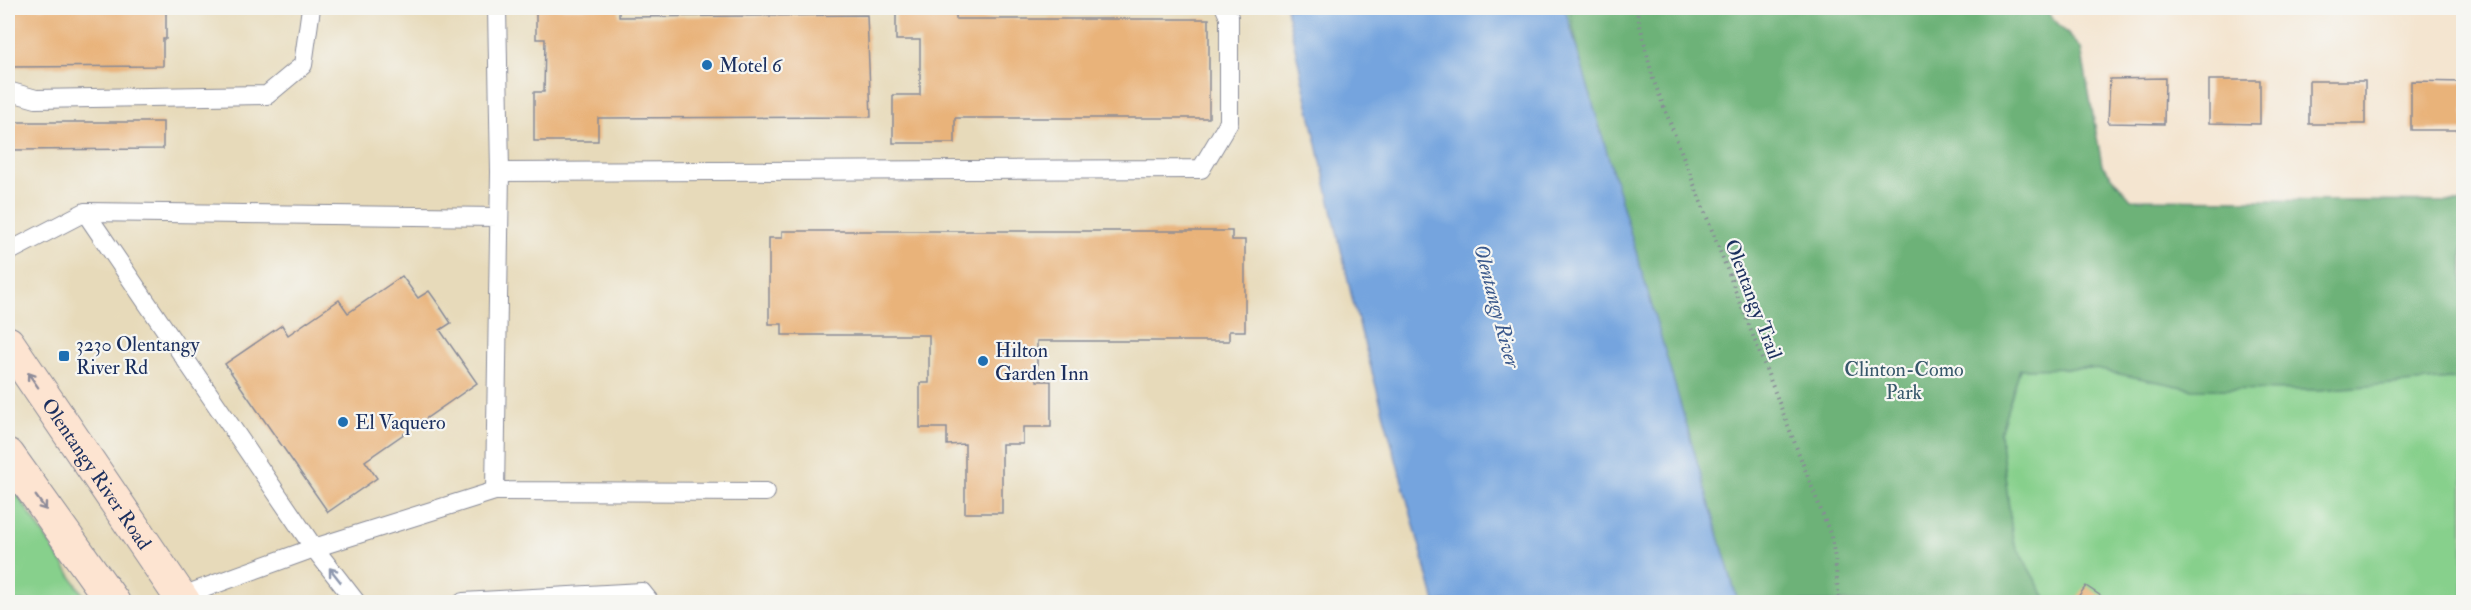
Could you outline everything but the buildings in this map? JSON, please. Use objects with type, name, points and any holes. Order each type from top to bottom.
[{"type":"main road","name":"Olentangy River Road","points":[[8,344],[177,600]]},
{"type":"main road","points":[[8,456],[113,603]]},
{"type":"lane","points":[[8,91],[36,99],[267,95],[303,65],[310,14],[294,8]]},
{"type":"lane","points":[[495,491],[500,172],[497,8]]},
{"type":"lane","points":[[500,172],[1201,170],[1230,123],[1229,17],[1225,8]]},
{"type":"lane","points":[[8,252],[85,212],[498,217]]},
{"type":"lane","points":[[85,212],[314,548],[356,603]]},
{"type":"lane","points":[[177,600],[314,548],[495,491],[766,492]]},
{"type":"lane","points":[[463,603],[642,592],[650,603]]},
{"type":"path","name":"Olentangy Trail","points":[[1636,8],[1653,79],[1831,536],[1839,603]]},
{"type":"shaded area","points":[[8,8],[1286,8],[1353,302],[1435,602],[88,602],[8,480]]},
{"type":"green space","name":"Clinton-Como Park","points":[[1565,8],[1695,8],[2081,245],[2463,248],[2463,602],[1738,602]]},
{"type":"green space","name":"Clinton-Como Park","points":[[1569,8],[2045,10],[2081,48],[2102,165],[2131,199],[2463,202],[2463,378],[2320,390],[2193,389],[2090,368],[2020,369],[2000,433],[2013,541],[2048,602],[1738,602],[1584,76]]},
{"type":"green space","points":[[8,480],[13,488],[88,602],[8,602]]},
{"type":"water","name":"Olentangy River","points":[[1286,8],[1565,8],[1738,602],[1435,602],[1353,302]]},
{"type":"place","name":"Motel 6","points":[[707,65]]},
{"type":"place","name":"3230 Olentangy River Rd","points":[[64,356]]},
{"type":"place","name":"Hilton Garden Inn","points":[[983,361]]},
{"type":"place","name":"El Vaquero","points":[[343,422]]}]
